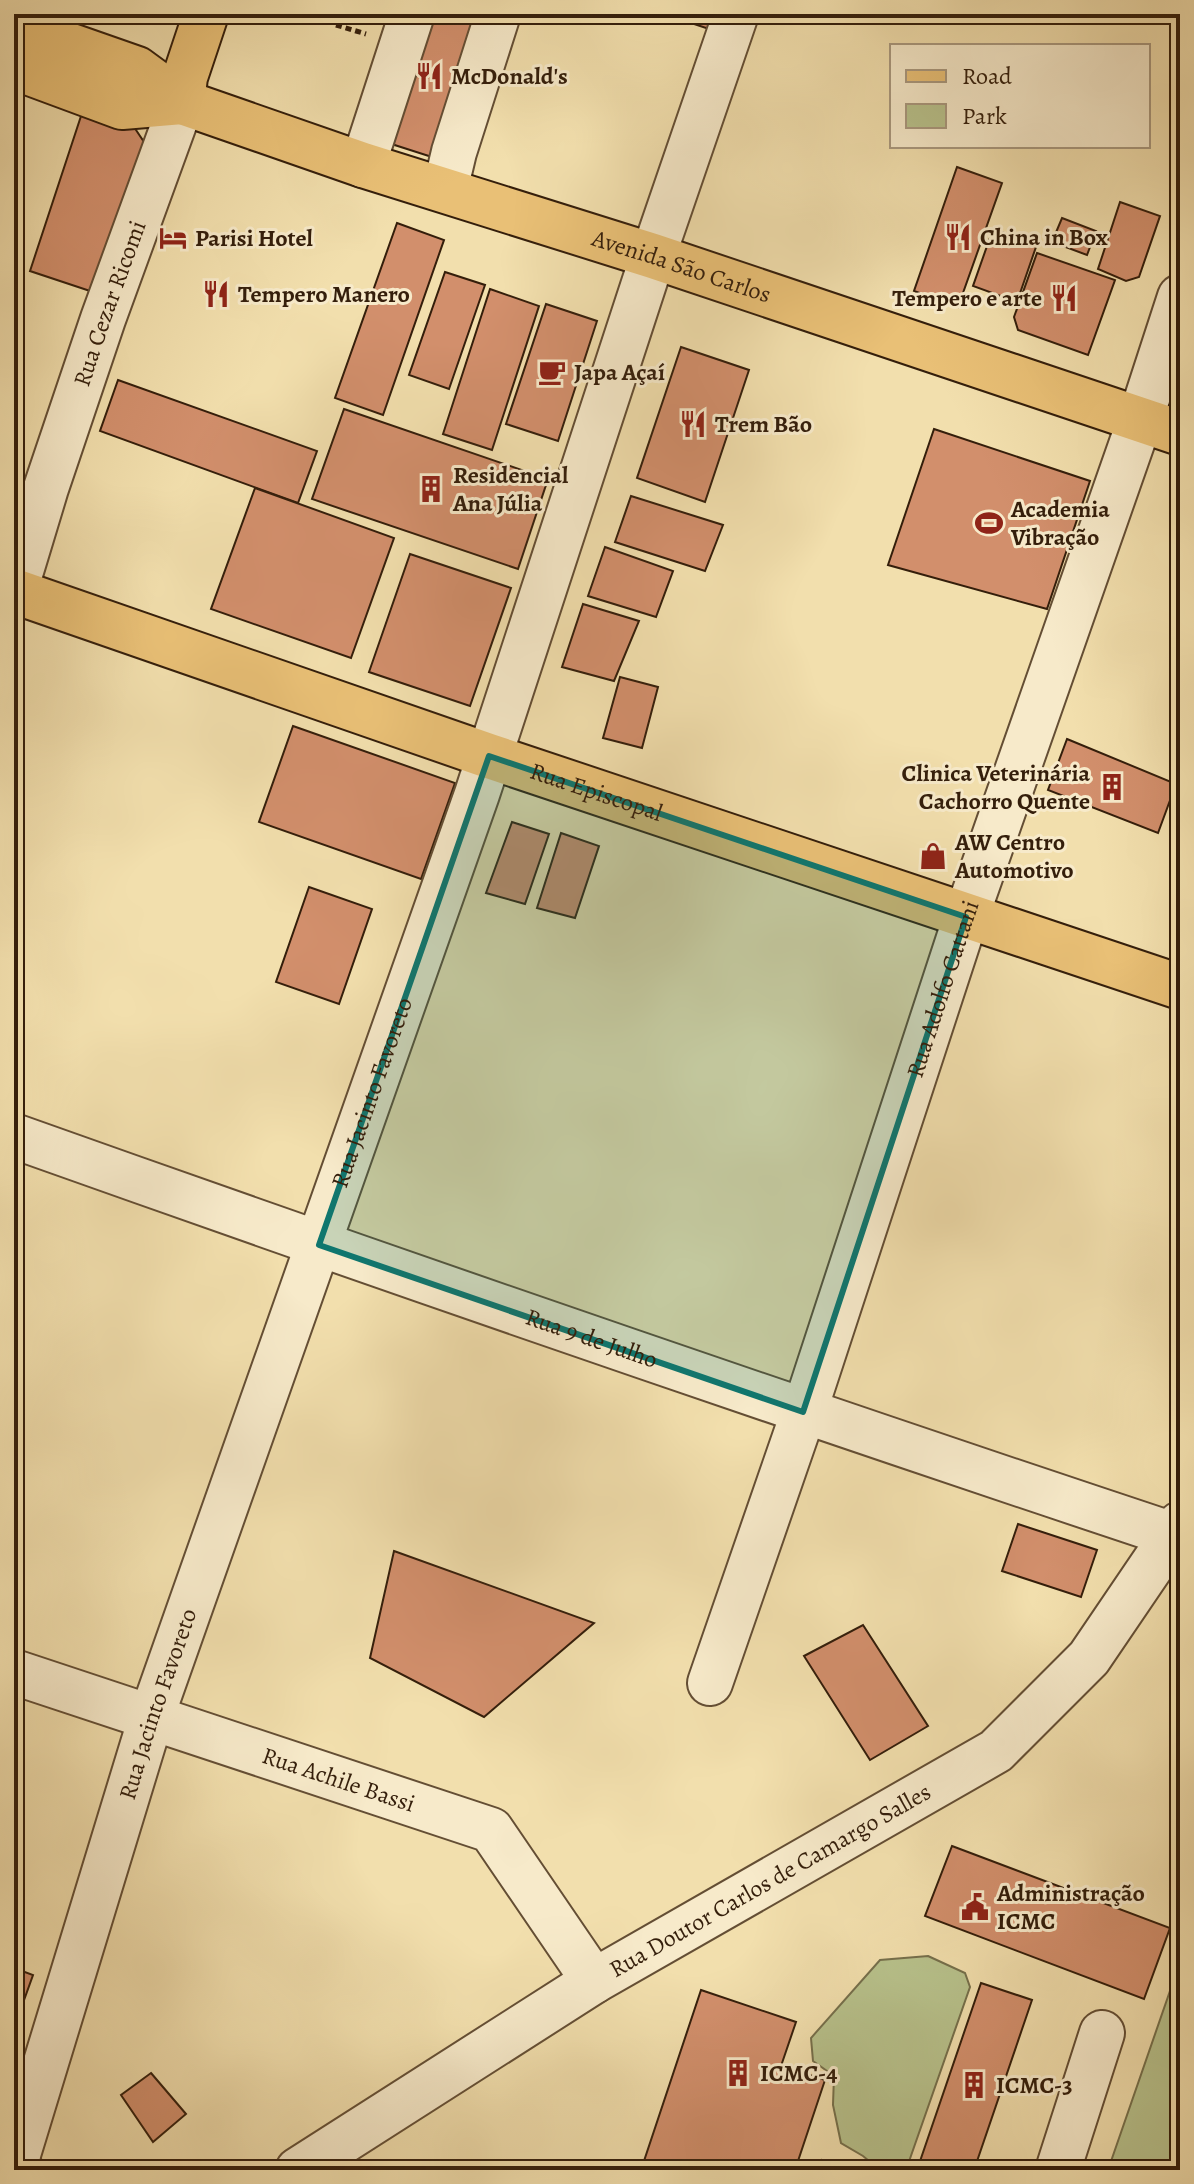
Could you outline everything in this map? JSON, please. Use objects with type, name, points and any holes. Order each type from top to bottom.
[{"type":"main road","name":"Rua Cezar Ricomi","points":[[182,102],[185,77],[206,14]]},
{"type":"main road","name":"Avenida São Carlos","points":[[14,26],[137,69],[182,102],[363,165],[653,256],[1160,426]]},
{"type":"main road","name":"Avenida São Carlos","points":[[14,67],[122,107],[182,102]]},
{"type":"main road","name":"Rua Episcopal","points":[[14,592],[489,756],[1180,987]]},
{"type":"street","points":[[445,190],[498,14]]},
{"type":"street","name":"Rua Jacinto Favoreto","points":[[21,2170],[15,2164],[151,1718],[472,809],[653,256],[736,14]]},
{"type":"street","points":[[363,165],[395,26]]},
{"type":"street","name":"Rua Cezar Ricomi","points":[[14,592],[103,319],[182,102]]},
{"type":"street","name":"Rua Adolfo Cattani","points":[[710,1683],[966,917],[1160,426],[1180,297]]},
{"type":"street","name":"Rua 9 de Julho","points":[[14,1136],[803,1412],[1177,1530]]},
{"type":"street","name":"Rua Doutor Carlos de Camargo Salles","points":[[298,2170],[594,1981],[996,1751],[1089,1658],[1177,1530]]},
{"type":"street","name":"Rua Achile Bassi","points":[[14,1672],[491,1830],[594,1981]]},
{"type":"street","points":[[1058,2170],[1102,2033]]},
{"type":"path","points":[[336,25],[395,26]]},
{"type":"highlighted area","points":[[489,756],[966,917],[803,1412],[319,1245]]},
{"type":"green space","points":[[928,1956],[965,1973],[970,1987],[906,2170],[880,2170],[841,2143],[833,2105],[834,2076],[813,2061],[811,2038],[880,1960]]},
{"type":"green space","points":[[1180,1962],[1180,2170],[1108,2170]]},
{"type":"building","name":"McDonald's","points":[[416,14],[481,14],[435,158],[376,139]]},
{"type":"building","points":[[664,14],[713,14],[709,29]]},
{"type":"building","points":[[83,110],[134,127],[146,145],[96,293],[30,271]]},
{"type":"building","name":"China in Box","points":[[957,167],[1002,183],[958,307],[914,291]]},
{"type":"building","points":[[1120,202],[1160,216],[1139,277],[1126,281],[1098,269]]},
{"type":"building","points":[[1062,218],[1096,231],[1087,255],[1052,242]]},
{"type":"building","points":[[397,223],[444,240],[383,415],[335,398]]},
{"type":"building","points":[[993,229],[1037,244],[1017,302],[973,286]]},
{"type":"building","name":"Tempero e arte","points":[[1037,253],[1115,280],[1088,355],[1018,330],[1014,317]]},
{"type":"building","points":[[445,272],[485,285],[449,389],[409,375]]},
{"type":"building","points":[[490,289],[539,306],[492,450],[443,434]]},
{"type":"building","name":"Japa Açaí","points":[[546,304],[597,321],[558,441],[506,424]]},
{"type":"building","name":"Trem Bão","points":[[681,347],[749,370],[705,502],[637,478]]},
{"type":"building","points":[[118,380],[317,451],[298,503],[100,431]]},
{"type":"building","name":"Residencial Ana Júlia","points":[[344,409],[548,479],[518,569],[312,499]]},
{"type":"building","name":"Academia Vibração","points":[[934,429],[1090,481],[1047,609],[888,565]]},
{"type":"building","points":[[255,488],[394,538],[351,658],[211,609]]},
{"type":"building","points":[[631,496],[723,525],[705,571],[615,542]]},
{"type":"building","points":[[605,547],[673,571],[656,617],[588,596]]},
{"type":"building","points":[[410,554],[511,588],[470,706],[369,672]]},
{"type":"building","points":[[583,604],[639,621],[614,681],[562,667]]},
{"type":"building","points":[[620,677],[658,687],[642,748],[603,738]]},
{"type":"building","points":[[293,726],[455,783],[421,879],[259,822]]},
{"type":"building","name":"Clinica Veterinária Cachorro Quente","points":[[1067,739],[1176,784],[1158,833],[1048,790]]},
{"type":"building","points":[[512,822],[549,834],[525,904],[486,893]]},
{"type":"building","points":[[561,833],[599,846],[575,918],[537,908]]},
{"type":"building","points":[[309,887],[372,909],[339,1004],[276,982]]},
{"type":"building","points":[[1018,1524],[1097,1550],[1081,1597],[1002,1571]]},
{"type":"building","points":[[394,1551],[594,1623],[484,1717],[370,1658]]},
{"type":"building","points":[[863,1625],[928,1726],[870,1760],[804,1656]]},
{"type":"building","points":[[952,1846],[1170,1928],[1144,1999],[925,1916]]},
{"type":"building","points":[[14,1968],[33,1975],[14,2028]]},
{"type":"building","name":"ICMC-3","points":[[981,1983],[1032,2000],[974,2170],[917,2170]]},
{"type":"building","name":"ICMC-4","points":[[701,1990],[796,2022],[781,2066],[825,2080],[795,2170],[641,2170]]},
{"type":"building","points":[[151,2073],[186,2114],[153,2142],[121,2095]]},
{"type":"building","points":[[822,2160],[851,2170],[818,2170]]},
{"type":"place","name":"McDonald's","points":[[429,76]]},
{"type":"place","name":"China in Box","points":[[958,237]]},
{"type":"place","name":"Parisi Hotel","points":[[173,238]]},
{"type":"place","name":"Tempero Manero","points":[[216,294]]},
{"type":"place","name":"Tempero e arte","points":[[1064,298]]},
{"type":"place","name":"Japa Açaí","points":[[552,372]]},
{"type":"place","name":"Trem Bão","points":[[693,424]]},
{"type":"place","name":"Residencial Ana Júlia","points":[[431,489]]},
{"type":"place","name":"Academia Vibração","points":[[989,523]]},
{"type":"place","name":"Clinica Veterinária Cachorro Quente","points":[[1112,787]]},
{"type":"place","name":"AW Centro Automotivo","points":[[933,856]]},
{"type":"place","name":"Administração ICMC","points":[[975,1907]]},
{"type":"place","name":"ICMC-4","points":[[738,2073]]},
{"type":"place","name":"ICMC-3","points":[[974,2085]]}]
